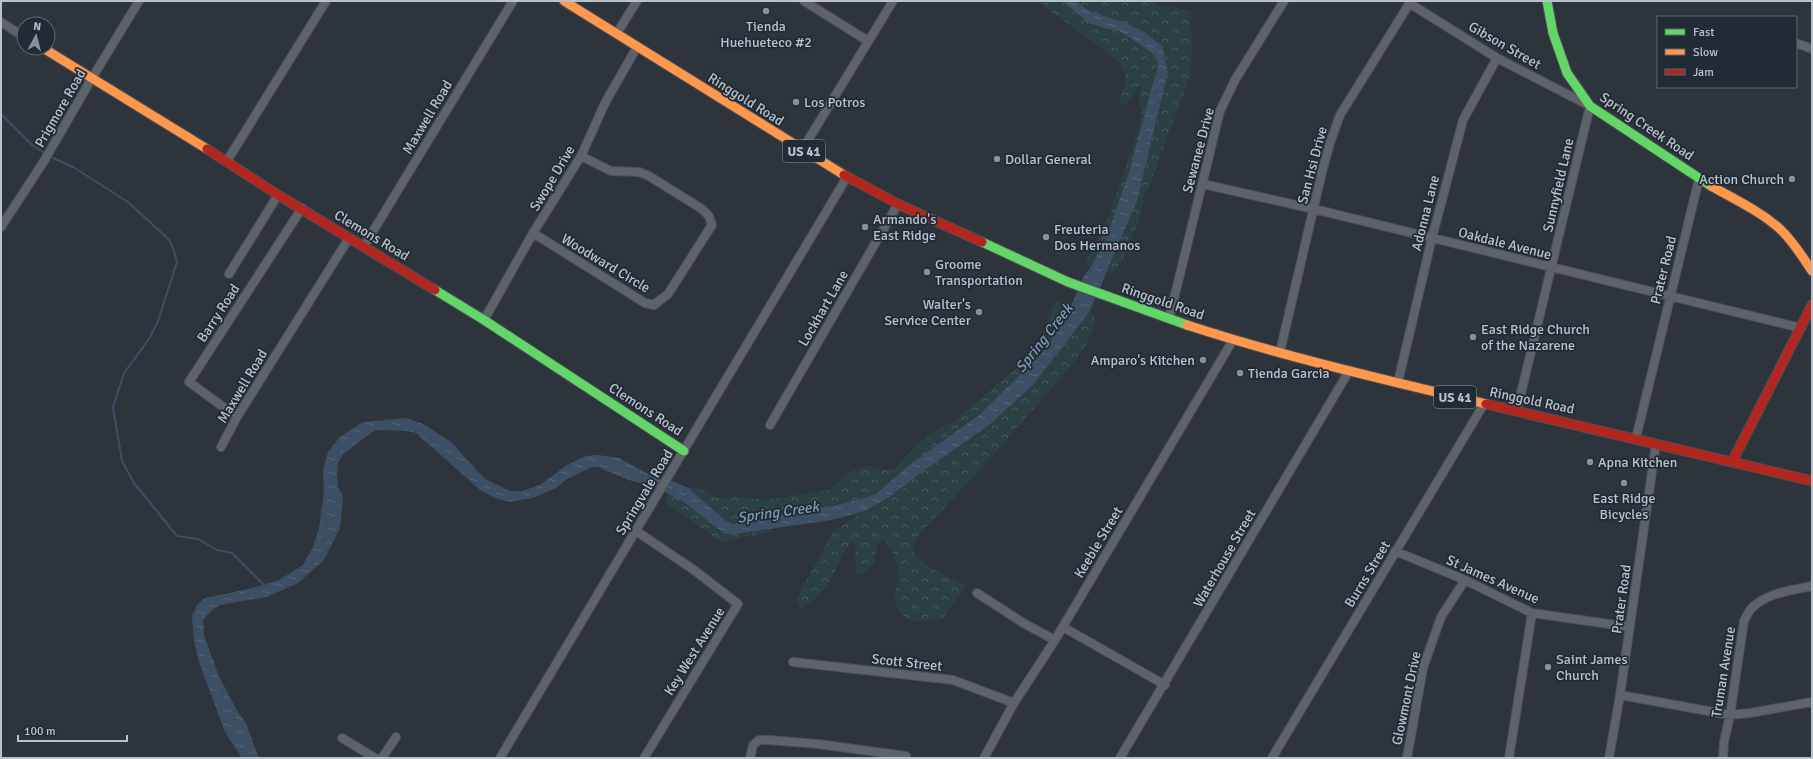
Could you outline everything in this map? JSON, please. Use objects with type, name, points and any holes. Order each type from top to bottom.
[{"type":"main road","name":"Ringgold Road","points":[[564,1],[802,150],[848,177],[898,204],[1068,282],[1168,319],[1233,340],[1349,371],[1484,404],[1517,410],[1812,481]]},
{"type":"main road","name":"Spring Creek Road","points":[[1547,1],[1553,33],[1567,73],[1590,106],[1699,179],[1768,219],[1781,230],[1796,247],[1812,272]]},
{"type":"main road","name":"Clemons Road","points":[[56,56],[227,161],[278,195],[302,208],[484,320],[684,451]]},
{"type":"main road","points":[[1732,462],[1812,305]]},
{"type":"street","name":"Prigmore Road","points":[[1,227],[44,161],[139,1]]},
{"type":"street","points":[[227,161],[326,1]]},
{"type":"street","name":"Maxwell Road","points":[[364,246],[513,1]]},
{"type":"street","points":[[617,33],[637,1]]},
{"type":"street","points":[[804,1],[868,41]]},
{"type":"street","points":[[802,150],[893,1]]},
{"type":"street","name":"Sewanee Drive","points":[[1168,319],[1203,184],[1220,111],[1235,80],[1284,1]]},
{"type":"street","name":"Gibson Street","points":[[1410,2],[1497,58],[1590,106]]},
{"type":"street","name":"San Hsi Drive","points":[[1280,352],[1330,143],[1340,115],[1410,2]]},
{"type":"street","points":[[1,22],[16,32]]},
{"type":"street","points":[[1797,43],[1812,49]]},
{"type":"street","name":"Swope Drive","points":[[484,320],[533,233],[581,156],[606,101],[637,47]]},
{"type":"street","name":"Adonna Lane","points":[[1398,382],[1432,238],[1463,120],[1497,58]]},
{"type":"street","name":"Sunnyfield Lane","points":[[1517,410],[1590,106]]},
{"type":"street","name":"Woodward Circle","points":[[533,233],[645,303],[654,305],[668,294],[712,225],[709,216],[702,209],[649,176],[639,172],[611,171],[581,156]]},
{"type":"street","name":"Springvale Road","points":[[500,758],[848,177]]},
{"type":"street","name":"Prater Road","points":[[1636,438],[1699,179]]},
{"type":"street","name":"Oakdale Avenue","points":[[1203,184],[1314,209],[1801,328]]},
{"type":"street","points":[[229,274],[278,195]]},
{"type":"street","name":"Lockhart Lane","points":[[770,425],[898,204]]},
{"type":"street","name":"Barry Road","points":[[237,417],[189,382],[302,208]]},
{"type":"street","name":"Maxwell Road","points":[[221,447],[237,417],[349,238]]},
{"type":"street","name":"Keeble Street","points":[[984,758],[1014,703],[1055,640],[1233,340]]},
{"type":"street","name":"Waterhouse Street","points":[[1120,758],[1349,371]]},
{"type":"street","name":"Burns Street","points":[[1272,758],[1484,404]]},
{"type":"street","name":"Prater Road","points":[[1609,758],[1620,695],[1656,444]]},
{"type":"street","name":"Key West Avenue","points":[[636,531],[694,570],[738,604],[644,758]]},
{"type":"street","name":"St James Avenue","points":[[1396,551],[1465,580],[1532,613],[1630,627]]},
{"type":"street","name":"Glowmont Drive","points":[[1407,758],[1423,668],[1441,616],[1465,580]]},
{"type":"street","name":"Truman Avenue","points":[[1722,758],[1744,621],[1751,610],[1762,601],[1778,594],[1812,586]]},
{"type":"street","points":[[977,593],[1025,624],[1055,640]]},
{"type":"street","points":[[1509,758],[1532,613]]},
{"type":"street","points":[[1063,626],[1164,685]]},
{"type":"street","name":"Scott Street","points":[[793,662],[952,680],[1014,703]]},
{"type":"street","points":[[1620,695],[1730,715],[1812,702]]},
{"type":"street","points":[[382,758],[396,736]]},
{"type":"street","points":[[342,738],[375,758]]},
{"type":"street","points":[[750,758],[753,745],[759,740],[768,740],[818,744],[906,756],[906,758]]},
{"type":"green space","points":[[1037,1],[1062,1],[1089,23],[1096,26],[1118,30],[1123,33],[1129,39],[1152,53],[1158,62],[1157,72],[1129,172],[1107,236],[1091,267],[1086,265],[1086,261],[1107,221],[1139,129],[1142,111],[1138,99],[1141,88],[1140,83],[1133,96],[1124,105],[1120,104],[1119,99],[1127,80],[1122,66],[1113,57]]},
{"type":"green space","points":[[1076,1],[1153,1],[1156,5],[1191,11],[1192,62],[1190,76],[1149,187],[1146,190],[1140,216],[1132,239],[1112,276],[1107,273],[1137,201],[1168,72],[1166,59],[1112,18],[1089,11]]},
{"type":"green space","points":[[1064,301],[1072,304],[1059,329],[1042,353],[1022,375],[978,415],[908,467],[875,494],[848,503],[733,524],[726,521],[688,488],[702,489],[718,498],[736,497],[767,500],[828,490],[838,483],[845,475],[860,467],[872,466],[884,470],[895,469],[912,450],[930,434],[954,421],[1026,360],[1035,350],[1056,303]]},
{"type":"green space","points":[[1090,311],[1095,316],[1095,323],[1086,346],[1066,372],[989,460],[917,537],[914,543],[913,552],[930,568],[965,585],[943,619],[920,622],[909,619],[900,612],[895,596],[899,576],[897,565],[893,553],[883,539],[877,546],[874,563],[863,575],[857,572],[855,555],[856,545],[851,543],[847,547],[834,574],[823,591],[809,604],[801,608],[798,606],[796,600],[832,533],[862,512],[888,498],[989,425],[1033,385]]},
{"type":"green space","points":[[668,493],[702,514],[725,534],[771,529],[771,532],[740,538],[724,543],[721,542],[669,505],[666,502]]},
{"type":"water","points":[[1062,1],[1076,1],[1089,11],[1126,23],[1144,32],[1162,46],[1168,72],[1137,201],[1090,311],[1033,385],[989,425],[888,498],[862,512],[831,520],[734,534],[725,534],[685,503],[657,488],[623,478],[598,467],[592,467],[567,479],[556,488],[533,498],[509,502],[495,498],[480,490],[416,433],[408,431],[375,430],[343,454],[338,463],[338,487],[343,497],[340,528],[324,560],[298,583],[267,597],[220,605],[213,609],[203,620],[204,635],[218,674],[236,709],[246,723],[258,756],[258,758],[240,758],[240,755],[225,732],[199,662],[194,641],[192,616],[197,605],[205,598],[249,589],[279,580],[303,565],[313,547],[319,528],[324,492],[323,469],[328,452],[340,437],[363,422],[406,418],[423,424],[451,442],[485,479],[510,491],[522,491],[540,485],[567,465],[585,456],[598,455],[619,458],[656,478],[675,482],[688,488],[726,521],[733,524],[847,503],[876,494],[907,467],[979,415],[1039,356],[1050,343],[1066,318],[1083,278],[1093,263],[1107,236],[1129,172],[1157,72],[1158,62],[1152,53],[1118,30],[1104,28],[1089,23]]},
{"type":"waterway","points":[[1,114],[33,146],[43,152]]},
{"type":"waterway","points":[[53,158],[73,167],[128,202],[170,241],[177,262],[158,321],[149,339],[124,373],[113,407],[122,461],[134,483],[177,536],[198,539],[217,550],[232,553],[265,586]]},
{"type":"traffic: fast","points":[[1547,1],[1553,33],[1567,73],[1590,106],[1711,186]]},
{"type":"traffic: fast","points":[[982,242],[1068,282],[1187,325]]},
{"type":"traffic: fast","points":[[435,290],[484,320],[684,451]]},
{"type":"traffic: slow","points":[[564,1],[844,175]]},
{"type":"traffic: slow","points":[[56,56],[207,149]]},
{"type":"traffic: slow","points":[[1711,186],[1755,211],[1780,229],[1801,254],[1812,271]]},
{"type":"traffic: slow","points":[[1187,325],[1298,358],[1486,404]]},
{"type":"traffic: jam","points":[[207,149],[278,195],[435,290]]},
{"type":"traffic: jam","points":[[844,175],[898,204],[982,242]]},
{"type":"traffic: jam","points":[[1732,462],[1812,305]]},
{"type":"traffic: jam","points":[[1486,404],[1812,481]]},
{"type":"place","name":"Tienda Huehueteco #2","points":[[766,11]]},
{"type":"place","name":"Los Potros","points":[[796,102]]},
{"type":"place","name":"Dollar General","points":[[997,159]]},
{"type":"place","name":"Action Church","points":[[1792,179]]},
{"type":"place","name":"Armando's East Ridge","points":[[865,227]]},
{"type":"place","name":"Freuteria Dos Hermanos","points":[[1046,237]]},
{"type":"place","name":"Groome Transportation","points":[[927,272]]},
{"type":"place","name":"Walter's Service Center","points":[[979,312]]},
{"type":"place","name":"East Ridge Church of the Nazarene","points":[[1473,337]]},
{"type":"place","name":"Amparo's Kitchen","points":[[1203,360]]},
{"type":"place","name":"Tienda Garcia","points":[[1240,373]]},
{"type":"place","name":"Apna Kitchen","points":[[1590,462]]},
{"type":"place","name":"East Ridge Bicycles","points":[[1624,483]]},
{"type":"place","name":"Saint James Church","points":[[1548,667]]},
{"type":"water label","name":"Spring Creek","points":[[1044,338]]},
{"type":"water label","name":"Spring Creek","points":[[778,512]]}]
